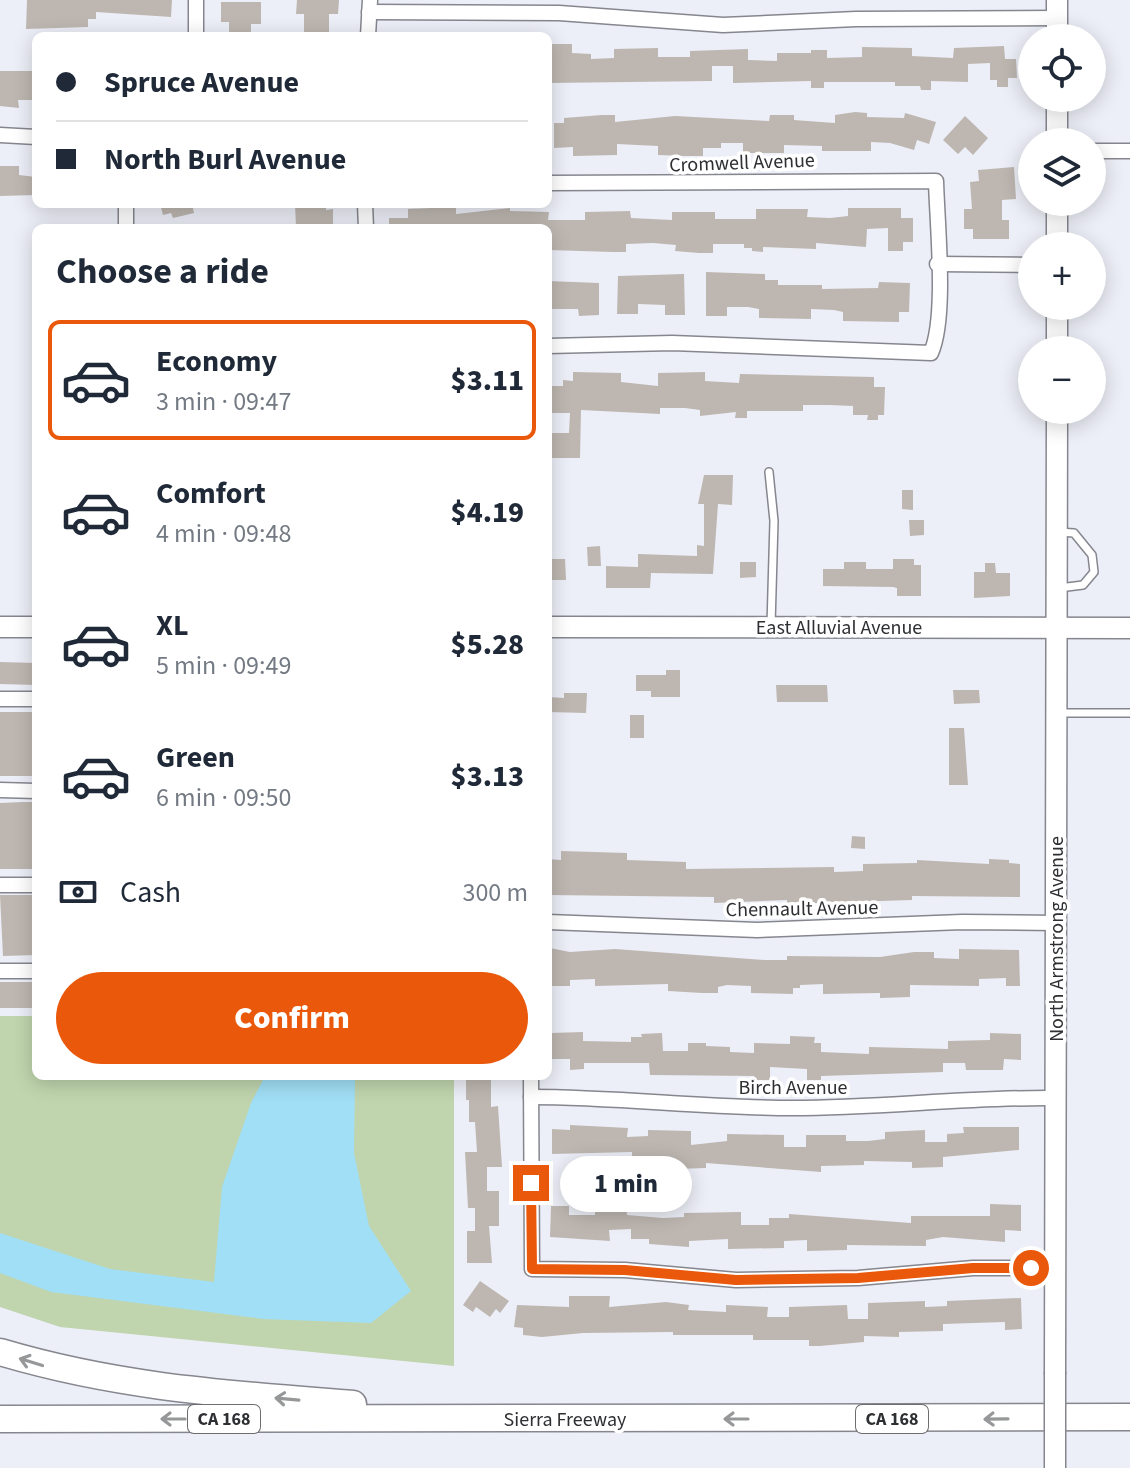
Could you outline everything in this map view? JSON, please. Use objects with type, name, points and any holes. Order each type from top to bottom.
[{"type":"highway","points":[[0,1352],[69,1373],[154,1388],[394,1407],[447,1419]]},
{"type":"highway","name":"Sierra Freeway","points":[[0,1419],[1130,1417]]},
{"type":"street","points":[[196,0],[196,32]]},
{"type":"street","points":[[368,32],[370,6],[559,13],[723,25],[856,19],[1057,19]]},
{"type":"street","points":[[0,135],[32,137]]},
{"type":"street","points":[[1106,151],[1130,151]]},
{"type":"street","name":"Cromwell Avenue","points":[[552,183],[936,181],[937,264]]},
{"type":"street","points":[[552,346],[672,343],[931,353],[937,327],[937,264],[1018,265]]},
{"type":"street","name":"North Armstrong Avenue","points":[[1055,1468],[1057,424]]},
{"type":"street","points":[[0,627],[32,627]]},
{"type":"street","name":"East Alluvial Avenue","points":[[552,627],[1130,628]]},
{"type":"street","points":[[0,699],[32,699]]},
{"type":"street","points":[[0,790],[32,791]]},
{"type":"street","points":[[0,885],[32,885]]},
{"type":"street","name":"Chennault Avenue","points":[[552,922],[757,930],[962,922],[1056,923]]},
{"type":"street","points":[[0,971],[32,971]]},
{"type":"street","points":[[531,1080],[532,1269],[625,1270],[736,1280],[858,1278],[973,1268],[1055,1268]]},
{"type":"street","name":"Birch Avenue","points":[[531,1097],[598,1097],[727,1107],[792,1108],[983,1097],[1055,1098]]},
{"type":"lane","points":[[769,472],[774,521],[771,627]]},
{"type":"lane","points":[[1056,532],[1074,533],[1092,555],[1094,572],[1083,585],[1056,588]]},
{"type":"lane","points":[[1056,713],[1130,713]]},
{"type":"green space","points":[[0,1016],[32,1016],[32,1080],[454,1080],[454,1366],[60,1327],[0,1307]]},
{"type":"water","points":[[263,1080],[355,1080],[354,1153],[369,1226],[411,1291],[371,1323],[263,1319],[51,1292],[0,1273],[0,1233],[110,1269],[214,1282],[222,1187],[251,1103]]},
{"type":"building","points":[[27,0],[172,0],[171,17],[96,12],[96,19],[88,19],[88,27],[26,29]]},
{"type":"building","points":[[297,0],[339,0],[338,14],[329,14],[329,32],[304,32],[304,14],[296,14]]},
{"type":"building","points":[[221,2],[261,2],[261,24],[251,24],[251,32],[229,32],[229,22],[221,22]]},
{"type":"building","points":[[552,44],[572,44],[572,53],[591,54],[591,59],[614,58],[614,49],[658,48],[658,57],[690,57],[690,51],[748,49],[748,60],[777,61],[777,53],[811,53],[811,50],[827,50],[827,58],[862,57],[862,47],[912,48],[912,56],[953,58],[954,48],[1004,46],[1005,59],[1016,59],[1017,78],[1008,78],[1008,87],[997,87],[997,80],[990,80],[990,63],[968,64],[968,82],[931,81],[931,90],[921,90],[920,86],[895,86],[895,82],[824,82],[824,88],[811,88],[811,81],[733,83],[733,66],[712,66],[712,81],[552,83]]},
{"type":"building","points":[[0,71],[32,71],[32,100],[18,100],[19,108],[0,106]]},
{"type":"building","points":[[867,113],[867,117],[904,118],[905,113],[936,122],[929,144],[917,140],[914,150],[890,143],[871,142],[871,151],[822,151],[822,146],[784,145],[784,153],[743,153],[743,143],[721,143],[721,148],[703,148],[703,156],[685,156],[658,155],[658,146],[617,144],[617,155],[573,156],[573,147],[554,148],[554,123],[564,123],[564,118],[615,115],[615,122],[675,116],[769,121],[770,115],[794,115],[794,120],[835,123],[835,115]]},
{"type":"building","points":[[965,116],[988,138],[973,155],[965,147],[958,154],[943,140]]},
{"type":"building","points":[[0,166],[19,166],[19,175],[32,177],[32,195],[0,196]]},
{"type":"building","points":[[1014,167],[1016,199],[1002,200],[1002,220],[1009,220],[1009,239],[973,239],[973,229],[964,229],[964,209],[972,209],[970,182],[979,181],[978,170]]},
{"type":"building","points":[[161,208],[193,208],[194,213],[173,218],[171,213],[163,215]]},
{"type":"building","points":[[295,208],[333,209],[333,224],[296,224]]},
{"type":"building","points":[[456,208],[456,214],[510,208],[510,211],[549,212],[548,220],[585,220],[585,212],[630,211],[631,218],[672,220],[672,212],[715,212],[715,219],[756,219],[756,209],[808,209],[807,217],[830,218],[848,216],[848,208],[901,208],[901,218],[913,218],[913,242],[903,242],[903,251],[888,251],[888,228],[867,229],[866,247],[816,243],[816,249],[763,247],[763,252],[744,248],[744,244],[713,244],[713,253],[699,253],[675,251],[676,245],[653,243],[626,244],[626,252],[552,250],[552,224],[389,224],[389,218],[408,218],[408,209]]},
{"type":"building","points":[[706,272],[765,274],[765,280],[778,280],[778,285],[822,285],[822,289],[878,288],[879,282],[910,283],[909,312],[899,312],[899,322],[843,321],[843,312],[811,309],[811,319],[759,318],[759,309],[748,307],[727,307],[727,316],[706,316]]},
{"type":"building","points":[[684,274],[685,315],[665,315],[665,305],[638,304],[638,314],[617,314],[618,276]]},
{"type":"building","points":[[552,281],[599,283],[599,315],[579,316],[578,309],[552,309]]},
{"type":"building","points":[[573,372],[621,373],[621,382],[658,386],[658,373],[705,372],[705,381],[739,383],[740,374],[874,377],[874,387],[885,387],[884,415],[878,415],[878,420],[867,420],[868,415],[853,415],[853,406],[829,405],[803,405],[803,411],[747,411],[747,418],[735,418],[736,412],[700,416],[700,410],[685,408],[660,408],[660,414],[581,410],[580,458],[552,458],[552,433],[569,433],[570,413],[552,413],[552,386],[563,386],[563,380],[573,381]]},
{"type":"building","points":[[704,475],[733,475],[732,505],[718,504],[713,574],[651,573],[650,588],[606,588],[606,566],[638,567],[638,554],[697,556],[697,545],[704,546],[704,504],[698,504]]},
{"type":"building","points":[[902,490],[913,490],[913,510],[902,509]]},
{"type":"building","points":[[909,520],[924,520],[924,535],[910,536]]},
{"type":"building","points":[[600,546],[601,566],[588,566],[587,547]]},
{"type":"building","points":[[552,559],[565,559],[566,580],[552,580]]},
{"type":"building","points":[[893,559],[914,559],[914,565],[921,565],[921,596],[897,596],[897,588],[893,587],[823,586],[823,569],[844,569],[844,562],[866,562],[866,569],[893,569]]},
{"type":"building","points":[[740,562],[756,562],[756,577],[740,578]]},
{"type":"building","points":[[985,563],[995,563],[996,573],[1010,573],[1010,596],[974,598],[974,572],[985,572]]},
{"type":"building","points":[[0,662],[32,663],[32,685],[0,684]]},
{"type":"building","points":[[666,670],[680,670],[680,697],[651,697],[651,691],[636,691],[636,675],[666,675]]},
{"type":"building","points":[[776,685],[827,685],[828,702],[777,702]]},
{"type":"building","points":[[953,690],[979,690],[980,703],[954,704]]},
{"type":"building","points":[[564,693],[587,693],[586,713],[552,712],[552,697],[564,698]]},
{"type":"building","points":[[0,712],[32,712],[32,776],[0,776]]},
{"type":"building","points":[[630,715],[644,715],[644,738],[630,738]]},
{"type":"building","points":[[949,728],[964,728],[968,785],[949,785]]},
{"type":"building","points":[[32,802],[32,869],[0,869],[0,803]]},
{"type":"building","points":[[852,836],[865,837],[865,849],[851,848]]},
{"type":"building","points":[[561,851],[627,853],[627,860],[686,862],[686,869],[834,867],[834,872],[863,871],[863,864],[917,863],[917,860],[989,864],[989,859],[1009,860],[1009,863],[1020,864],[1020,897],[912,896],[912,900],[787,904],[787,900],[714,903],[714,897],[552,895],[552,859],[561,860]]},
{"type":"building","points":[[0,895],[32,895],[32,955],[3,956]]},
{"type":"building","points":[[552,948],[570,952],[615,949],[765,960],[787,960],[787,956],[880,957],[914,952],[934,952],[934,958],[959,959],[959,949],[1019,950],[1020,986],[1006,986],[1006,978],[979,979],[979,986],[910,985],[910,997],[880,998],[880,993],[823,994],[823,984],[800,985],[800,988],[793,988],[793,994],[751,993],[751,986],[727,985],[718,987],[718,993],[668,991],[668,984],[595,986],[595,979],[570,980],[570,986],[552,986]]},
{"type":"building","points":[[0,982],[32,982],[32,1008],[0,1008]]},
{"type":"building","points":[[583,1032],[583,1041],[631,1042],[631,1037],[642,1037],[641,1034],[662,1033],[663,1051],[688,1051],[688,1043],[706,1043],[706,1046],[730,1047],[730,1052],[754,1053],[754,1043],[790,1044],[790,1036],[815,1037],[814,1043],[821,1043],[821,1052],[869,1054],[869,1047],[948,1049],[948,1041],[990,1040],[990,1033],[1021,1034],[1021,1060],[1004,1059],[1003,1070],[966,1070],[965,1063],[943,1063],[943,1072],[821,1076],[821,1080],[807,1080],[807,1069],[770,1067],[770,1080],[754,1080],[754,1076],[650,1075],[649,1063],[584,1063],[584,1069],[570,1070],[570,1059],[552,1059],[552,1033]]},
{"type":"building","points":[[466,1080],[491,1080],[491,1107],[498,1106],[502,1167],[487,1167],[487,1191],[499,1191],[499,1226],[489,1226],[492,1263],[467,1263],[467,1231],[475,1231],[475,1208],[468,1208],[465,1152],[477,1152],[475,1122],[469,1122],[469,1100],[466,1100]]},
{"type":"building","points":[[570,1125],[628,1128],[627,1137],[648,1136],[648,1130],[691,1131],[691,1145],[727,1141],[727,1134],[784,1135],[784,1147],[806,1147],[806,1135],[846,1135],[846,1141],[868,1141],[885,1139],[885,1132],[925,1130],[925,1142],[947,1142],[947,1134],[964,1133],[963,1127],[1019,1127],[1019,1150],[943,1157],[943,1167],[912,1168],[912,1162],[864,1161],[864,1165],[821,1166],[821,1172],[706,1163],[706,1168],[675,1169],[674,1158],[632,1159],[632,1152],[552,1154],[552,1129],[570,1130]]},
{"type":"building","points":[[595,1204],[626,1204],[627,1215],[663,1218],[684,1217],[684,1213],[741,1212],[741,1225],[769,1225],[769,1218],[789,1218],[789,1214],[911,1223],[911,1216],[990,1216],[990,1204],[1021,1205],[1021,1231],[1005,1230],[1005,1242],[943,1237],[926,1240],[926,1246],[847,1245],[847,1250],[807,1251],[807,1240],[784,1241],[784,1248],[728,1249],[728,1239],[689,1241],[689,1247],[649,1244],[649,1239],[631,1239],[631,1229],[609,1230],[610,1241],[550,1237],[551,1206],[569,1206],[569,1215],[595,1215]]},
{"type":"building","points":[[480,1281],[509,1301],[500,1313],[496,1309],[490,1317],[476,1307],[473,1312],[463,1305]]},
{"type":"building","points":[[569,1296],[610,1296],[609,1307],[666,1302],[689,1305],[688,1310],[726,1312],[726,1305],[768,1307],[767,1317],[789,1317],[789,1307],[847,1305],[848,1319],[868,1319],[868,1303],[925,1301],[925,1307],[947,1306],[947,1301],[1021,1298],[1022,1329],[1005,1330],[1005,1322],[943,1324],[943,1331],[899,1332],[899,1337],[864,1336],[864,1342],[809,1346],[809,1340],[753,1340],[753,1335],[673,1335],[673,1332],[583,1333],[542,1337],[523,1335],[523,1328],[514,1327],[517,1305],[569,1307]]},
{"type":"route","points":[[531,1183],[532,1269],[625,1270],[736,1280],[858,1278],[973,1268],[1031,1268]]}]
